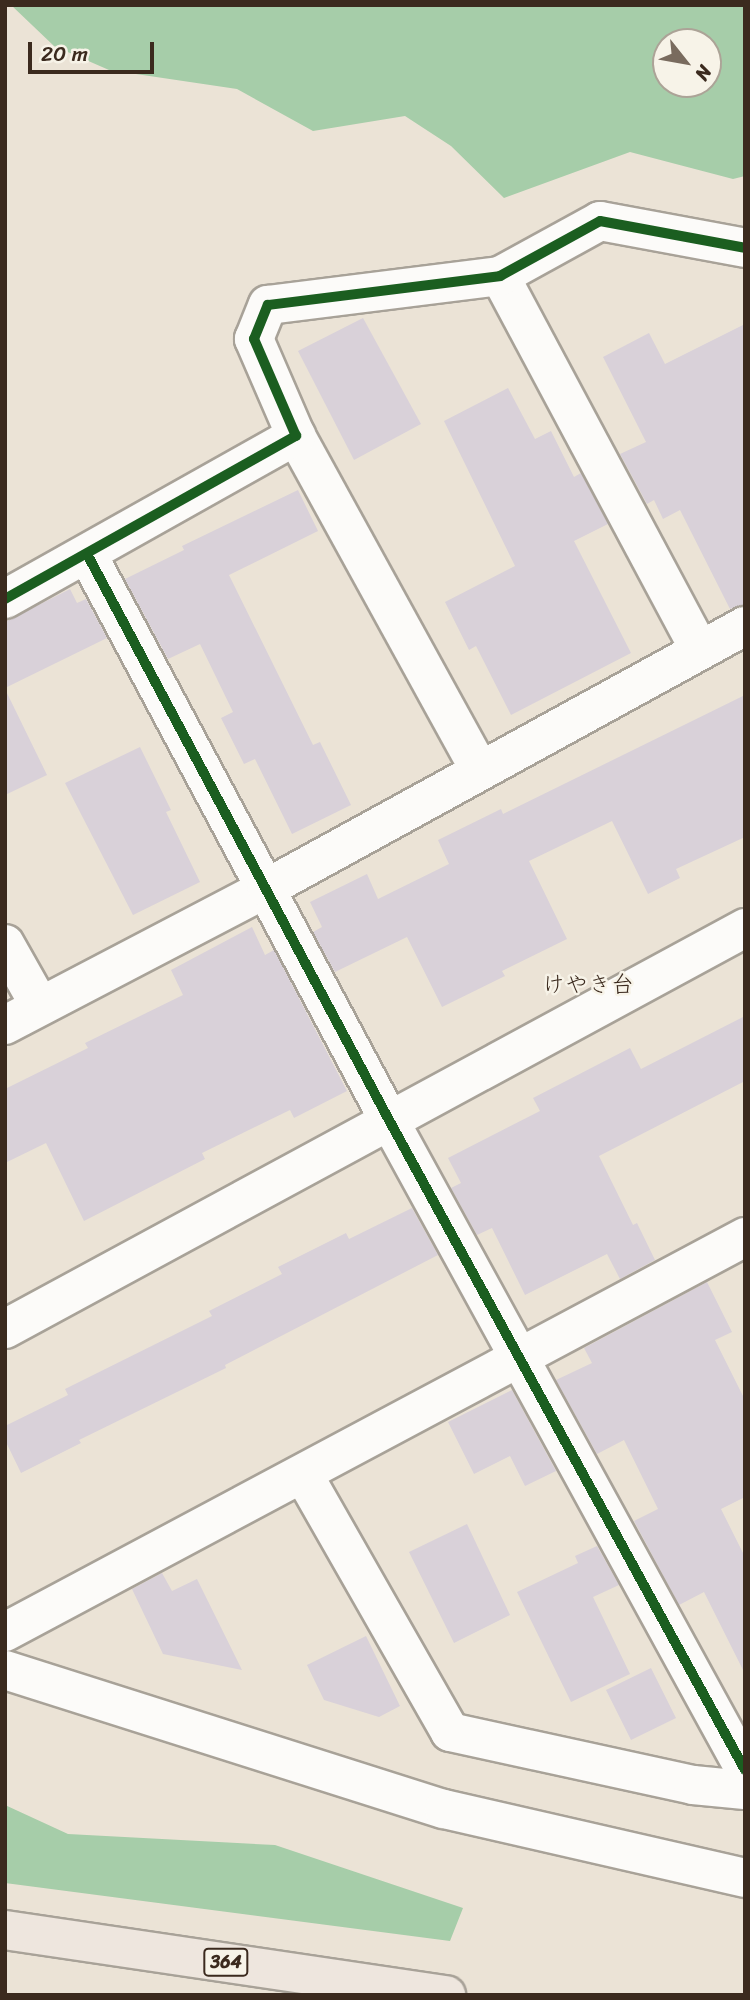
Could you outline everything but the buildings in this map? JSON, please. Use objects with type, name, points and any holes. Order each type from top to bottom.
[{"type":"highway","name":"364","points":[[5,1930],[446,1995]]},
{"type":"street","points":[[481,771],[296,436],[254,339],[268,305],[500,276],[600,221],[745,247]]},
{"type":"street","points":[[500,276],[700,650]]},
{"type":"street","points":[[5,598],[296,436]]},
{"type":"street","points":[[87,554],[389,1120],[745,1770]]},
{"type":"street","points":[[5,1025],[267,888],[745,626]]},
{"type":"street","points":[[5,1329],[745,928]]},
{"type":"street","points":[[5,944],[40,1006]]},
{"type":"street","points":[[5,1632],[519,1359],[742,1246]]},
{"type":"street","points":[[303,1474],[450,1732],[693,1785],[745,1790]]},
{"type":"street","points":[[5,1670],[444,1809],[745,1878]]},
{"type":"green space","points":[[11,5],[745,5],[745,176],[733,179],[630,152],[504,198],[451,146],[405,116],[313,131],[237,89],[109,70],[54,46]]},
{"type":"green space","points":[[5,1805],[68,1834],[275,1845],[463,1908],[450,1941],[5,1883]]},
{"type":"cycle path","points":[[5,599],[296,436],[254,339],[268,305],[500,276],[600,221],[745,248]]},
{"type":"cycle path","points":[[87,554],[389,1120],[745,1770]]},
{"type":"district","name":"けやき台","points":[[588,985]]}]
